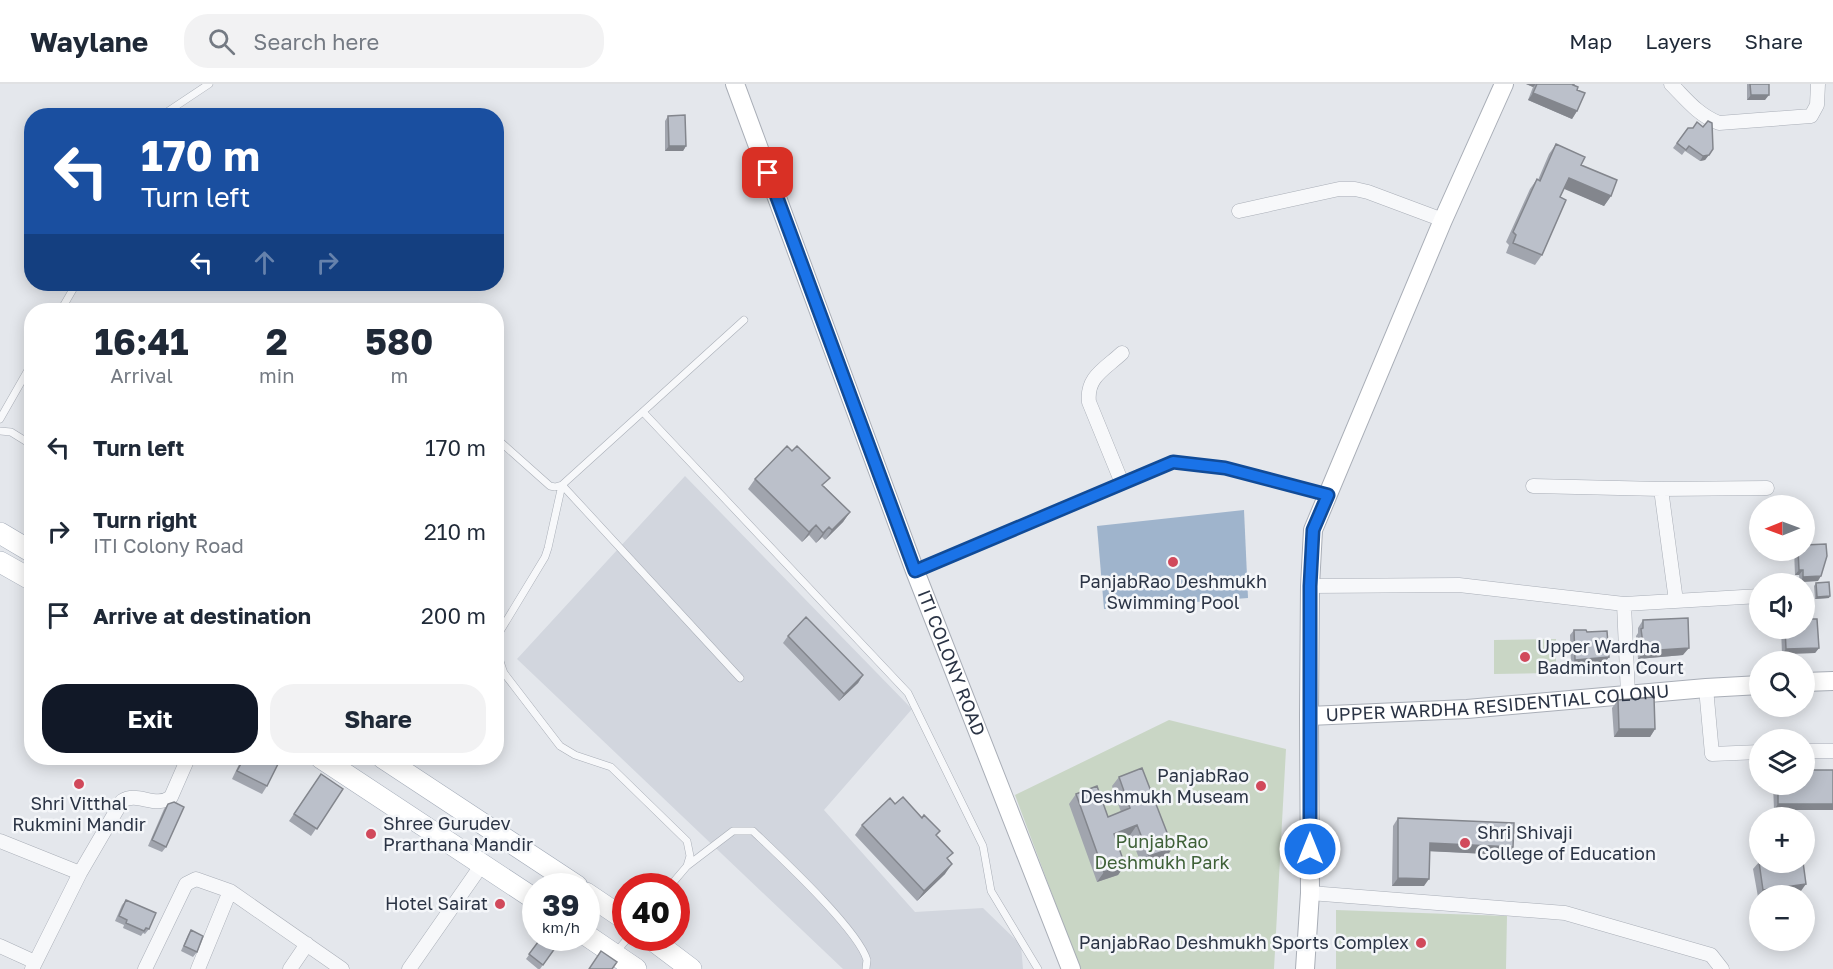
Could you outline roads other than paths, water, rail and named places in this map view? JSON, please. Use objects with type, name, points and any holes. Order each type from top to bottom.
[{"type":"main road","points":[[0,533],[24,547]]},
{"type":"main road","points":[[0,562],[24,576]]},
{"type":"main road","points":[[332,765],[522,890]]},
{"type":"main road","points":[[394,765],[557,873]]},
{"type":"main road","points":[[600,944],[636,969]]},
{"type":"main road","points":[[667,951],[690,969]]},
{"type":"street","name":"ITI COLONY ROAD","points":[[735,84],[915,571],[1071,969]]},
{"type":"street","points":[[1305,969],[1310,893],[1310,586],[1313,530],[1443,220],[1504,84]]},
{"type":"street","points":[[1671,84],[1697,111],[1706,118],[1719,123],[1811,116],[1817,105],[1818,84]]},
{"type":"street","points":[[1239,211],[1339,189],[1355,189],[1443,220]]},
{"type":"street","points":[[1122,353],[1092,380],[1088,391],[1089,402],[1122,483]]},
{"type":"street","points":[[1533,486],[1661,489],[1767,488]]},
{"type":"street","points":[[1661,489],[1676,601]]},
{"type":"street","points":[[1310,586],[1458,585],[1624,604],[1749,597]]},
{"type":"street","points":[[1624,604],[1628,695]]},
{"type":"street","points":[[1815,682],[1833,681]]},
{"type":"street","name":"UPPER WARDHA RESIDENTIAL COLONU","points":[[1309,716],[1467,710],[1749,686]]},
{"type":"street","points":[[1706,688],[1712,754],[1749,752]]},
{"type":"street","points":[[1815,751],[1833,751]]},
{"type":"street","points":[[0,946],[33,965],[80,873],[122,801],[132,797],[158,802],[167,800],[185,765]]},
{"type":"street","points":[[0,841],[80,873]]},
{"type":"street","points":[[409,969],[483,863]]},
{"type":"street","points":[[145,969],[186,884],[196,879],[231,891],[342,969]]},
{"type":"street","points":[[198,969],[231,891]]},
{"type":"street","points":[[1310,893],[1565,913],[1711,955],[1722,969]]},
{"type":"street","points":[[290,969],[307,944]]},
{"type":"lane","points":[[173,108],[209,84]]},
{"type":"lane","points":[[504,445],[550,486],[555,488],[562,485],[744,320]]},
{"type":"lane","points":[[0,419],[24,377]]},
{"type":"lane","points":[[644,412],[908,693],[983,846],[991,891],[1038,969]]},
{"type":"lane","points":[[0,431],[11,432],[24,440]]},
{"type":"lane","points":[[915,571],[1173,462],[1225,468],[1328,495]]},
{"type":"lane","points":[[562,485],[741,678]]},
{"type":"lane","points":[[504,625],[545,557],[562,485]]},
{"type":"lane","points":[[504,673],[560,746],[616,770],[687,841],[690,856],[687,866]]},
{"type":"lane","points":[[681,873],[734,831],[753,831],[850,931],[867,960],[867,969]]},
{"type":"water","name":"PanjabRao Deshmukh Swimming Pool","points":[[1244,510],[1248,598],[1104,609],[1097,526]]},
{"type":"place","name":"PanjabRao Deshmukh Swimming Pool","points":[[1173,562]]},
{"type":"place","name":"Upper Wardha Badminton Court","points":[[1525,657]]},
{"type":"place","name":"Shri Vitthal Rukmini Mandir","points":[[79,784]]},
{"type":"place","name":"PanjabRao Deshmukh Museam","points":[[1261,786]]},
{"type":"place","name":"Shree Gurudev Prarthana Mandir","points":[[371,834]]},
{"type":"place","name":"Shri Shivaji College of Education","points":[[1465,843]]},
{"type":"place","name":"Hotel Sairat","points":[[500,904]]},
{"type":"place","name":"PanjabRao Deshmukh Sports Complex","points":[[1421,943]]},
{"type":"park label","name":"PunjabRao Deshmukh Park","points":[[1162,852]]}]
